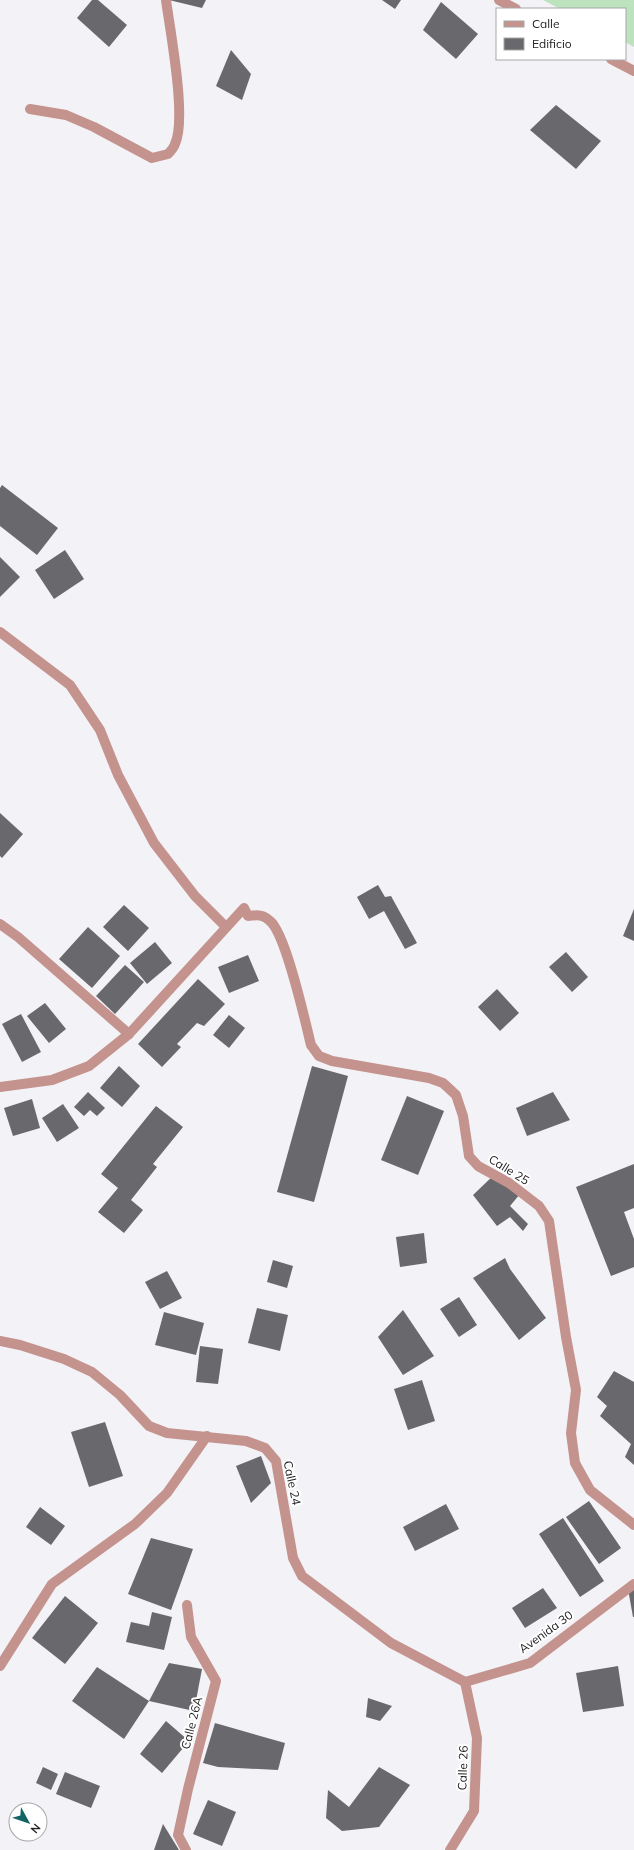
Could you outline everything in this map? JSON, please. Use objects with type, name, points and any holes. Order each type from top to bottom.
[{"type":"street","points":[[30,109],[73,118],[94,127],[152,158],[168,154],[176,143],[180,117],[175,60],[166,0]]},
{"type":"street","points":[[499,0],[514,8]]},
{"type":"street","points":[[613,60],[634,71]]},
{"type":"street","points":[[0,632],[70,685],[100,730],[118,775],[154,843],[195,896],[226,927],[129,1034],[89,1066],[52,1080],[0,1087]]},
{"type":"street","name":"Calle 25","points":[[226,927],[244,908],[248,916],[261,915],[272,922],[285,946],[311,1045],[319,1056],[332,1061],[429,1078],[443,1083],[456,1095],[463,1116],[469,1156],[478,1166],[509,1183],[539,1206],[549,1221],[576,1390],[571,1433],[575,1463],[590,1490],[634,1525]]},
{"type":"street","points":[[0,924],[18,937],[129,1034]]},
{"type":"street","name":"Calle 24","points":[[0,1340],[64,1359],[92,1372],[120,1395],[148,1426],[167,1433],[246,1441],[265,1448],[276,1461],[293,1558],[302,1576],[391,1643],[465,1682]]},
{"type":"street","points":[[0,1666],[52,1584],[135,1524],[167,1493],[207,1436]]},
{"type":"street","name":"Avenida 30","points":[[465,1682],[530,1663],[634,1584]]},
{"type":"street","name":"Calle 26A","points":[[186,1850],[178,1835],[188,1789],[216,1681],[191,1637],[187,1605]]},
{"type":"street","name":"Calle 26","points":[[450,1850],[474,1811],[477,1738],[465,1682]]},
{"type":"green space","points":[[543,0],[634,0],[634,47],[626,43],[626,8],[558,8]]},
{"type":"building","points":[[92,0],[98,0],[127,25],[109,47],[77,18]]},
{"type":"building","points":[[169,0],[206,0],[202,8]]},
{"type":"building","points":[[382,0],[401,0],[395,9]]},
{"type":"building","points":[[441,2],[478,34],[456,59],[423,30]]},
{"type":"building","points":[[231,50],[251,74],[242,100],[216,86]]},
{"type":"building","points":[[556,105],[601,141],[576,169],[530,130]]},
{"type":"building","points":[[2,485],[58,528],[37,555],[0,526],[0,488]]},
{"type":"building","points":[[65,550],[84,579],[54,599],[35,570]]},
{"type":"building","points":[[0,557],[20,577],[0,597]]},
{"type":"building","points":[[0,813],[23,834],[2,858],[0,856]]},
{"type":"building","points":[[378,885],[385,897],[391,896],[417,943],[405,949],[384,911],[369,919],[357,897]]},
{"type":"building","points":[[124,905],[149,928],[128,951],[103,927]]},
{"type":"building","points":[[634,909],[634,941],[623,936]]},
{"type":"building","points":[[88,927],[120,956],[92,988],[59,959]]},
{"type":"building","points":[[155,942],[172,963],[147,984],[130,963]]},
{"type":"building","points":[[566,952],[588,977],[572,992],[549,967]]},
{"type":"building","points":[[248,955],[259,981],[229,993],[218,967]]},
{"type":"building","points":[[125,965],[144,982],[115,1014],[96,996]]},
{"type":"building","points":[[198,979],[225,1004],[204,1026],[197,1023],[177,1044],[181,1047],[162,1067],[138,1044]]},
{"type":"building","points":[[497,989],[519,1013],[500,1031],[478,1007]]},
{"type":"building","points":[[45,1003],[66,1029],[49,1043],[27,1016]]},
{"type":"building","points":[[21,1014],[41,1052],[22,1062],[2,1024]]},
{"type":"building","points":[[229,1015],[245,1028],[229,1048],[213,1035]]},
{"type":"building","points":[[119,1066],[140,1086],[122,1107],[100,1088]]},
{"type":"building","points":[[312,1066],[348,1076],[314,1202],[277,1192]]},
{"type":"building","points":[[88,1092],[105,1108],[97,1116],[90,1110],[84,1116],[74,1107]]},
{"type":"building","points":[[553,1092],[570,1120],[527,1136],[516,1108]]},
{"type":"building","points":[[407,1096],[444,1111],[418,1175],[381,1160]]},
{"type":"building","points":[[32,1099],[40,1128],[13,1136],[4,1108]]},
{"type":"building","points":[[63,1104],[79,1128],[57,1142],[42,1118]]},
{"type":"building","points":[[156,1106],[183,1127],[153,1164],[157,1167],[131,1200],[143,1210],[124,1233],[98,1212],[118,1188],[101,1174]]},
{"type":"building","points":[[634,1164],[634,1208],[624,1212],[634,1239],[634,1267],[611,1276],[576,1187]]},
{"type":"building","points":[[496,1173],[520,1194],[510,1206],[528,1224],[523,1231],[510,1217],[497,1226],[473,1195]]},
{"type":"building","points":[[424,1233],[427,1263],[400,1267],[396,1237]]},
{"type":"building","points":[[505,1258],[510,1269],[546,1318],[519,1340],[473,1278]]},
{"type":"building","points":[[273,1260],[293,1266],[287,1288],[267,1282]]},
{"type":"building","points":[[167,1271],[182,1298],[160,1309],[145,1282]]},
{"type":"building","points":[[459,1297],[477,1325],[459,1337],[440,1309]]},
{"type":"building","points":[[257,1308],[288,1315],[280,1351],[248,1343]]},
{"type":"building","points":[[403,1310],[434,1356],[403,1375],[378,1337]]},
{"type":"building","points":[[164,1312],[204,1323],[196,1355],[155,1345]]},
{"type":"building","points":[[200,1346],[223,1349],[218,1384],[196,1382]]},
{"type":"building","points":[[614,1371],[634,1382],[634,1465],[625,1457],[631,1444],[600,1416],[607,1406],[597,1397]]},
{"type":"building","points":[[422,1380],[435,1421],[408,1430],[394,1389]]},
{"type":"building","points":[[105,1422],[123,1476],[89,1487],[71,1432]]},
{"type":"building","points":[[261,1456],[271,1483],[251,1503],[236,1466]]},
{"type":"building","points":[[589,1501],[621,1548],[599,1564],[566,1517]]},
{"type":"building","points":[[446,1504],[459,1529],[415,1551],[403,1527]]},
{"type":"building","points":[[40,1507],[65,1526],[51,1545],[26,1527]]},
{"type":"building","points":[[563,1518],[604,1581],[580,1597],[539,1534]]},
{"type":"building","points":[[151,1538],[193,1549],[171,1610],[128,1594]]},
{"type":"building","points":[[634,1586],[634,1617],[633,1617],[628,1589]]},
{"type":"building","points":[[543,1588],[557,1608],[525,1628],[512,1608]]},
{"type":"building","points":[[65,1596],[98,1623],[65,1664],[32,1638]]},
{"type":"building","points":[[152,1612],[172,1617],[164,1650],[126,1642],[131,1622],[149,1626]]},
{"type":"building","points":[[169,1663],[202,1669],[194,1711],[149,1701]]},
{"type":"building","points":[[618,1666],[624,1706],[583,1712],[576,1673]]},
{"type":"building","points":[[97,1667],[149,1701],[124,1739],[72,1701]]},
{"type":"building","points":[[368,1698],[392,1706],[380,1721],[366,1717]]},
{"type":"building","points":[[166,1721],[189,1741],[162,1773],[140,1754]]},
{"type":"building","points":[[215,1723],[285,1743],[278,1770],[218,1767],[203,1763]]},
{"type":"building","points":[[43,1767],[58,1774],[51,1790],[36,1783]]},
{"type":"building","points":[[379,1767],[410,1785],[379,1827],[342,1831],[326,1818],[328,1790],[349,1807]]},
{"type":"building","points":[[65,1772],[100,1786],[91,1808],[56,1794]]},
{"type":"building","points":[[208,1800],[236,1812],[222,1846],[193,1834]]},
{"type":"building","points":[[163,1824],[179,1850],[154,1850]]}]
